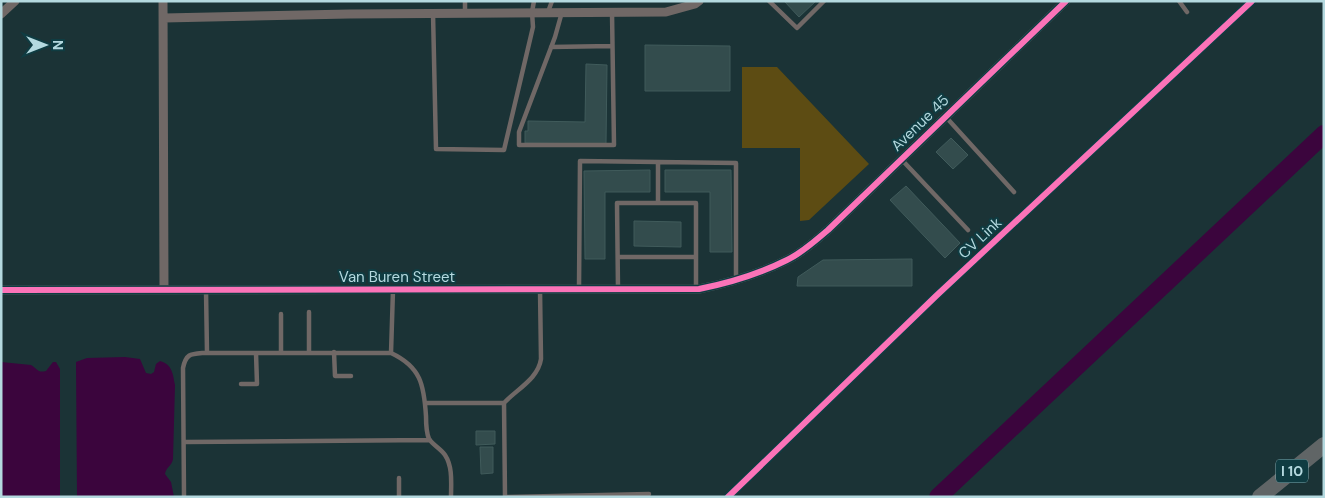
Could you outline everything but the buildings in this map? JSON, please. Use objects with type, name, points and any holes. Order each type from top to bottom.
[{"type":"highway","name":"I 10","points":[[1260,497],[1324,445]]},
{"type":"street","points":[[1,14],[15,1]]},
{"type":"street","points":[[163,1],[164,290]]},
{"type":"street","points":[[164,18],[433,13],[666,12],[694,4],[698,1]]},
{"type":"street","name":"Avenue 45","points":[[788,260],[828,230],[1066,1]]},
{"type":"street","name":"Van Buren Street","points":[[1,290],[696,289],[736,280],[788,260]]},
{"type":"lane","points":[[464,1],[465,13]]},
{"type":"lane","points":[[433,13],[436,149],[504,150],[533,27],[532,12],[534,1]]},
{"type":"lane","points":[[548,12],[552,1]]},
{"type":"lane","points":[[769,1],[797,28],[824,1]]},
{"type":"lane","points":[[1179,1],[1187,12]]},
{"type":"lane","points":[[562,12],[556,37],[520,132],[519,145],[614,145],[612,12]]},
{"type":"lane","points":[[551,47],[612,46]]},
{"type":"lane","points":[[945,116],[1014,192]]},
{"type":"lane","points":[[901,158],[968,230]]},
{"type":"lane","points":[[579,289],[580,161],[736,163],[736,280]]},
{"type":"lane","points":[[658,162],[658,203]]},
{"type":"lane","points":[[618,289],[617,203],[696,204],[696,289]]},
{"type":"lane","points":[[618,257],[696,257]]},
{"type":"lane","points":[[540,289],[540,368],[534,376],[504,403],[505,497],[649,494]]},
{"type":"lane","points":[[206,290],[207,353]]},
{"type":"lane","points":[[391,353],[393,290]]},
{"type":"lane","points":[[309,312],[309,352]]},
{"type":"lane","points":[[281,314],[281,353]]},
{"type":"lane","points":[[184,497],[184,368],[185,360],[188,356],[207,353],[309,352],[391,353],[404,359],[411,365],[419,376],[424,388],[426,427],[430,440],[446,456],[450,466],[451,497]]},
{"type":"lane","points":[[334,352],[335,376],[351,376]]},
{"type":"lane","points":[[241,384],[256,384],[256,353]]},
{"type":"lane","points":[[425,403],[504,403]]},
{"type":"lane","points":[[185,442],[430,440]]},
{"type":"lane","points":[[399,478],[399,497]]},
{"type":"shaded area","points":[[742,67],[777,67],[869,164],[809,220],[800,221],[800,148],[742,148]]},
{"type":"shaded area","points":[[125,357],[140,359],[146,373],[151,374],[154,372],[156,364],[160,361],[167,364],[173,373],[175,385],[173,459],[165,474],[171,482],[174,497],[77,497],[76,362],[87,358]]},
{"type":"shaded area","points":[[1,362],[31,365],[39,371],[46,371],[53,362],[56,362],[60,369],[60,497],[1,497]]},
{"type":"waterway","points":[[938,497],[1324,134]]},
{"type":"cycle path","points":[[1,290],[699,289],[733,281],[766,270],[793,257],[828,230],[1066,1]]},
{"type":"cycle path","name":"CV Link","points":[[728,497],[936,296],[1252,1]]}]
